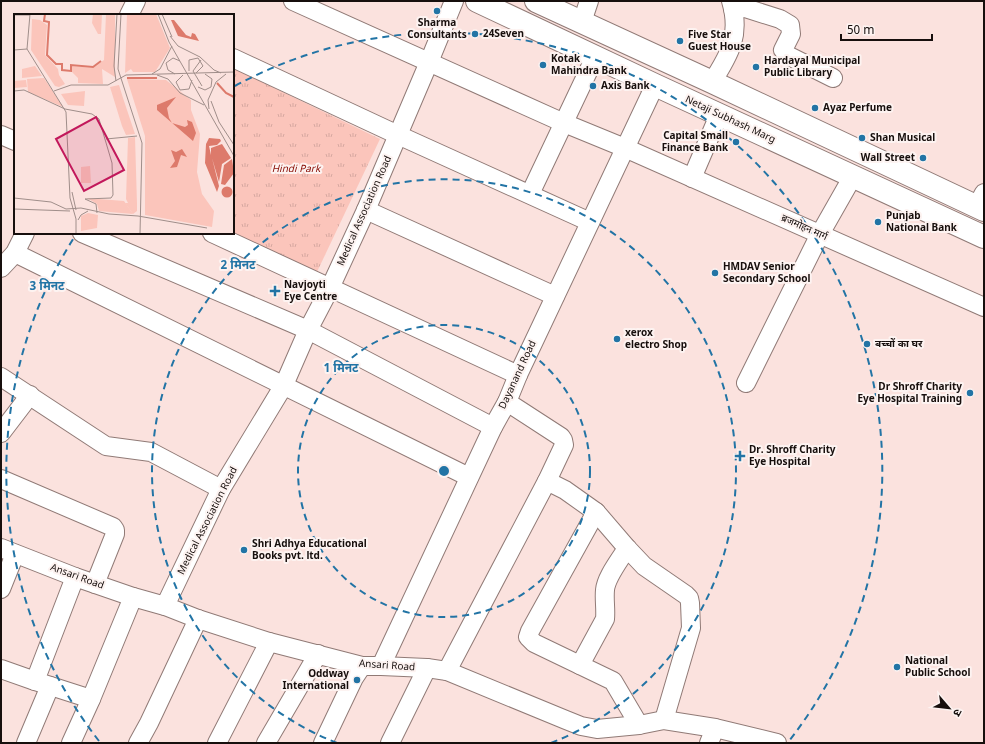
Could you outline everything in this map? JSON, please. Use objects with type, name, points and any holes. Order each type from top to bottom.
[{"type":"main road","name":"Netaji Subhash Marg","points":[[477,1],[719,115],[984,237]]},
{"type":"main road","points":[[536,1],[982,203]]},
{"type":"street","name":"ब्रजमोहन मार्ग","points":[[293,1],[564,123],[625,148],[984,307]]},
{"type":"street","name":"Medical Association Road","points":[[165,606],[221,489],[284,385],[308,330],[330,288],[366,210],[454,1]]},
{"type":"street","points":[[582,22],[589,1]]},
{"type":"street","points":[[712,82],[732,48],[735,31],[732,5],[780,19],[790,25],[792,34],[783,50],[789,56],[833,78]]},
{"type":"street","points":[[530,194],[595,56]]},
{"type":"street","points":[[234,58],[590,222]]},
{"type":"street","name":"Dayanand Road","points":[[381,666],[655,85]]},
{"type":"street","points":[[692,178],[719,115]]},
{"type":"street","points":[[1,135],[14,141]]},
{"type":"street","points":[[746,383],[820,234],[853,176]]},
{"type":"street","points":[[366,210],[555,296]]},
{"type":"street","points":[[1,268],[14,253],[24,234]]},
{"type":"street","points":[[84,234],[308,330],[493,427]]},
{"type":"street","points":[[214,234],[518,375]]},
{"type":"street","points":[[14,253],[470,477]]},
{"type":"street","points":[[1,377],[106,446],[151,452],[221,489]]},
{"type":"street","points":[[1,433],[30,395]]},
{"type":"street","points":[[447,672],[547,481],[564,445],[561,437],[506,402]]},
{"type":"street","points":[[1,479],[113,527],[115,534],[95,584]]},
{"type":"street","points":[[547,481],[565,490],[596,512],[644,566],[689,598],[691,628],[664,720]]},
{"type":"street","points":[[596,512],[528,637],[534,643],[613,681],[639,725]]},
{"type":"street","points":[[580,665],[605,619],[606,586],[627,548]]},
{"type":"street","points":[[1,589],[8,551]]},
{"type":"street","name":"Ansari Road","points":[[8,551],[74,577],[270,642],[362,666],[427,668],[447,672],[581,726],[594,736],[664,720],[712,736],[777,743]]},
{"type":"street","points":[[26,743],[74,577]]},
{"type":"street","points":[[71,743],[91,699],[133,597]]},
{"type":"street","points":[[138,743],[198,619]]},
{"type":"street","points":[[218,743],[270,642]]},
{"type":"street","points":[[266,743],[318,654]]},
{"type":"street","points":[[323,743],[354,678],[362,666]]},
{"type":"street","points":[[390,743],[427,668]]},
{"type":"street","points":[[3,675],[43,684],[91,699]]},
{"type":"green space","name":"Hindi Park","points":[[234,68],[380,139],[316,274],[234,233]]},
{"type":"place","name":"Sharma Consultants","points":[[437,11]]},
{"type":"place","name":"24Seven","points":[[475,34]]},
{"type":"place","name":"Five Star Guest House","points":[[680,41]]},
{"type":"place","name":"Kotak Mahindra Bank","points":[[543,65]]},
{"type":"place","name":"Hardayal Municipal Public Library","points":[[756,67]]},
{"type":"place","name":"Axis Bank","points":[[593,86]]},
{"type":"place","name":"Ayaz Perfume","points":[[815,108]]},
{"type":"place","name":"Shan Musical","points":[[862,138]]},
{"type":"place","name":"Capital Small Finance Bank","points":[[736,142]]},
{"type":"place","name":"Wall Street","points":[[923,158]]},
{"type":"place","name":"Punjab National Bank","points":[[878,222]]},
{"type":"place","name":"HMDAV Senior Secondary School","points":[[715,273]]},
{"type":"place","name":"Navjoyti Eye Centre","points":[[275,291]]},
{"type":"place","name":"xerox electro Shop","points":[[617,339]]},
{"type":"place","name":"बच्चों का घर","points":[[867,344]]},
{"type":"place","name":"Dr Shroff Charity Eye Hospital Training","points":[[970,393]]},
{"type":"place","name":"Dr. Shroff Charity Eye Hospital","points":[[740,456]]},
{"type":"place","name":"Shri Adhya Educational Books pvt. ltd.","points":[[244,550]]},
{"type":"place","name":"National Public School","points":[[897,667]]},
{"type":"place","name":"Oddway International","points":[[357,680]]}]
